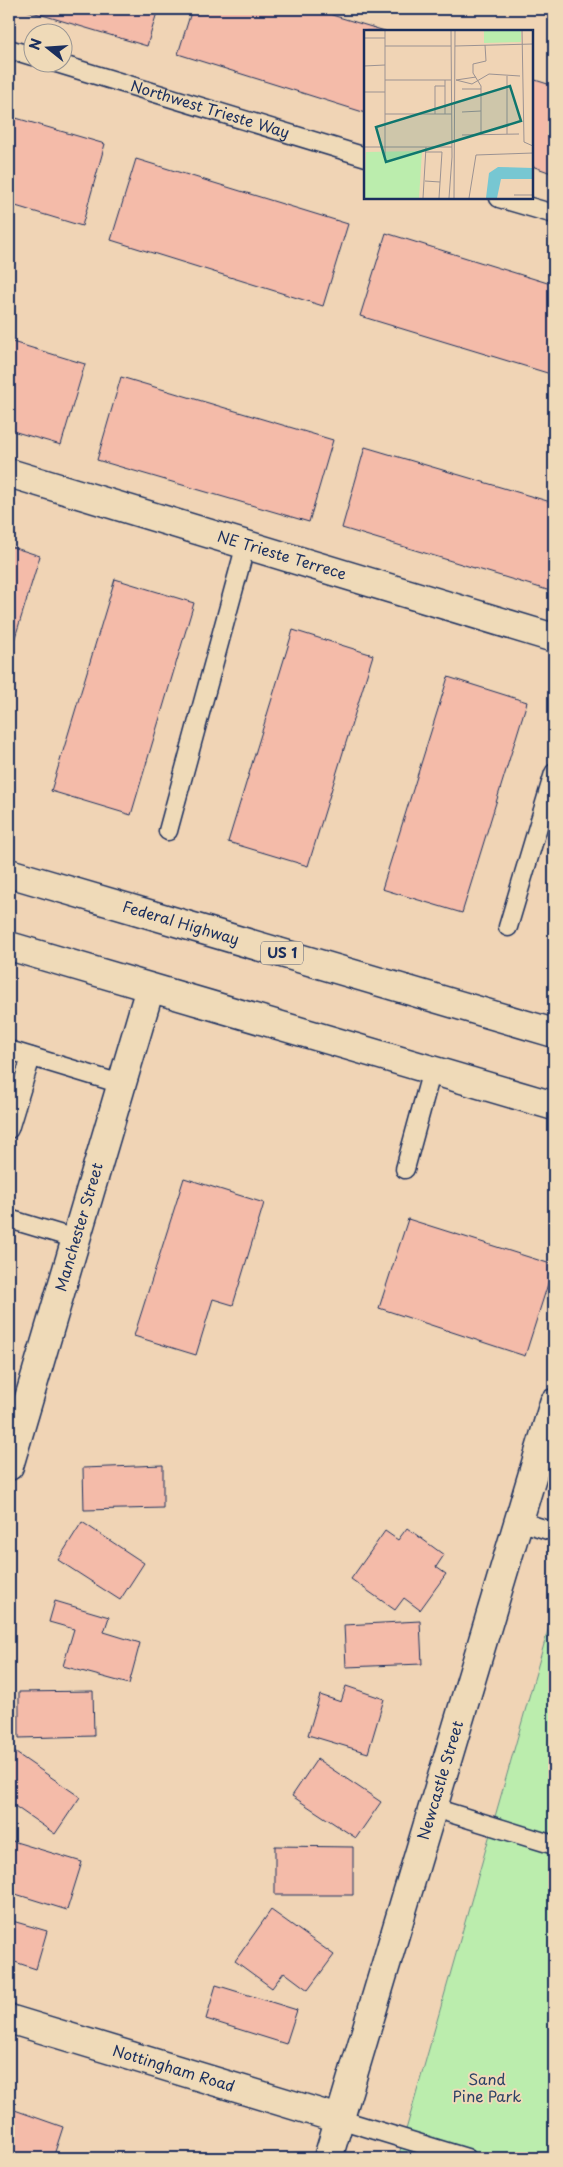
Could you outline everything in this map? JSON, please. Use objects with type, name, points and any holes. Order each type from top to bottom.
[{"type":"street","name":"NE Trieste Terrece","points":[[9,472],[554,638]]},
{"type":"street","name":"Federal Highway","points":[[9,873],[554,1033]]},
{"type":"street","points":[[9,946],[554,1106]]},
{"type":"street","name":"Manchester Street","points":[[9,1466],[150,988]]},
{"type":"street","points":[[498,1089],[554,1088]]},
{"type":"street","name":"Newcastle Street","points":[[328,2158],[554,1403]]},
{"type":"street","name":"Nottingham Road","points":[[9,2019],[339,2119]]},
{"type":"lane","points":[[9,49],[22,53]]},
{"type":"lane","name":"Northwest Trieste Way","points":[[72,68],[364,156]]},
{"type":"lane","points":[[502,199],[554,214]]},
{"type":"lane","points":[[168,831],[246,544]]},
{"type":"lane","points":[[508,927],[554,773]]},
{"type":"lane","points":[[9,1050],[121,1084]]},
{"type":"lane","points":[[9,1129],[31,1056]]},
{"type":"lane","points":[[405,1169],[432,1070]]},
{"type":"lane","points":[[9,1219],[76,1239]]},
{"type":"lane","points":[[519,1521],[554,1532]]},
{"type":"lane","points":[[434,1808],[554,1845]]},
{"type":"lane","points":[[339,2119],[467,2158]]},
{"type":"green space","name":"Sand Pine Park","points":[[554,1609],[554,2158],[398,2158]]},
{"type":"building","points":[[22,9],[158,9],[147,46],[72,24],[72,22],[66,22]]},
{"type":"building","points":[[192,9],[312,9],[382,30],[364,30],[364,112],[178,54]]},
{"type":"building","points":[[533,79],[554,86],[554,174],[533,166]]},
{"type":"building","points":[[9,116],[105,144],[82,226],[9,204]]},
{"type":"building","points":[[136,159],[348,224],[323,306],[111,240]]},
{"type":"building","points":[[386,233],[554,285],[554,375],[360,316]]},
{"type":"building","points":[[9,341],[85,364],[61,445],[9,430]]},
{"type":"building","points":[[121,377],[333,440],[309,522],[97,460]]},
{"type":"building","points":[[365,447],[554,503],[554,592],[342,528]]},
{"type":"building","points":[[9,546],[40,556],[9,657]]},
{"type":"building","points":[[115,579],[194,603],[131,815],[51,791]]},
{"type":"building","points":[[293,630],[373,655],[308,866],[228,842]]},
{"type":"building","points":[[448,677],[527,702],[462,913],[382,889]]},
{"type":"building","points":[[184,1178],[264,1203],[233,1305],[213,1299],[196,1355],[134,1336]]},
{"type":"building","points":[[408,1219],[554,1265],[525,1356],[379,1308]]},
{"type":"building","points":[[163,1465],[163,1508],[84,1510],[83,1468]]},
{"type":"building","points":[[82,1522],[144,1563],[120,1600],[58,1560]]},
{"type":"building","points":[[407,1528],[444,1555],[436,1567],[446,1574],[420,1610],[404,1598],[395,1610],[351,1579],[385,1531],[398,1540]]},
{"type":"building","points":[[55,1601],[109,1617],[104,1632],[140,1643],[129,1684],[63,1666],[74,1629],[49,1622]]},
{"type":"building","points":[[420,1621],[422,1664],[346,1667],[344,1625]]},
{"type":"building","points":[[346,1686],[384,1699],[368,1753],[308,1735],[320,1695],[341,1702]]},
{"type":"building","points":[[93,1691],[94,1736],[19,1738],[19,1692]]},
{"type":"building","points":[[13,1751],[80,1797],[55,1834],[9,1802],[9,1758]]},
{"type":"building","points":[[317,1759],[381,1802],[356,1838],[292,1796]]},
{"type":"building","points":[[9,1840],[82,1862],[67,1910],[9,1892]]},
{"type":"building","points":[[275,1846],[353,1847],[353,1895],[275,1895]]},
{"type":"building","points":[[271,1910],[334,1955],[308,1990],[284,1972],[272,1988],[235,1961]]},
{"type":"building","points":[[9,1920],[47,1931],[36,1969],[9,1960]]},
{"type":"building","points":[[216,1985],[297,2010],[286,2044],[206,2019]]},
{"type":"building","points":[[9,2108],[63,2127],[53,2158],[9,2158]]}]
